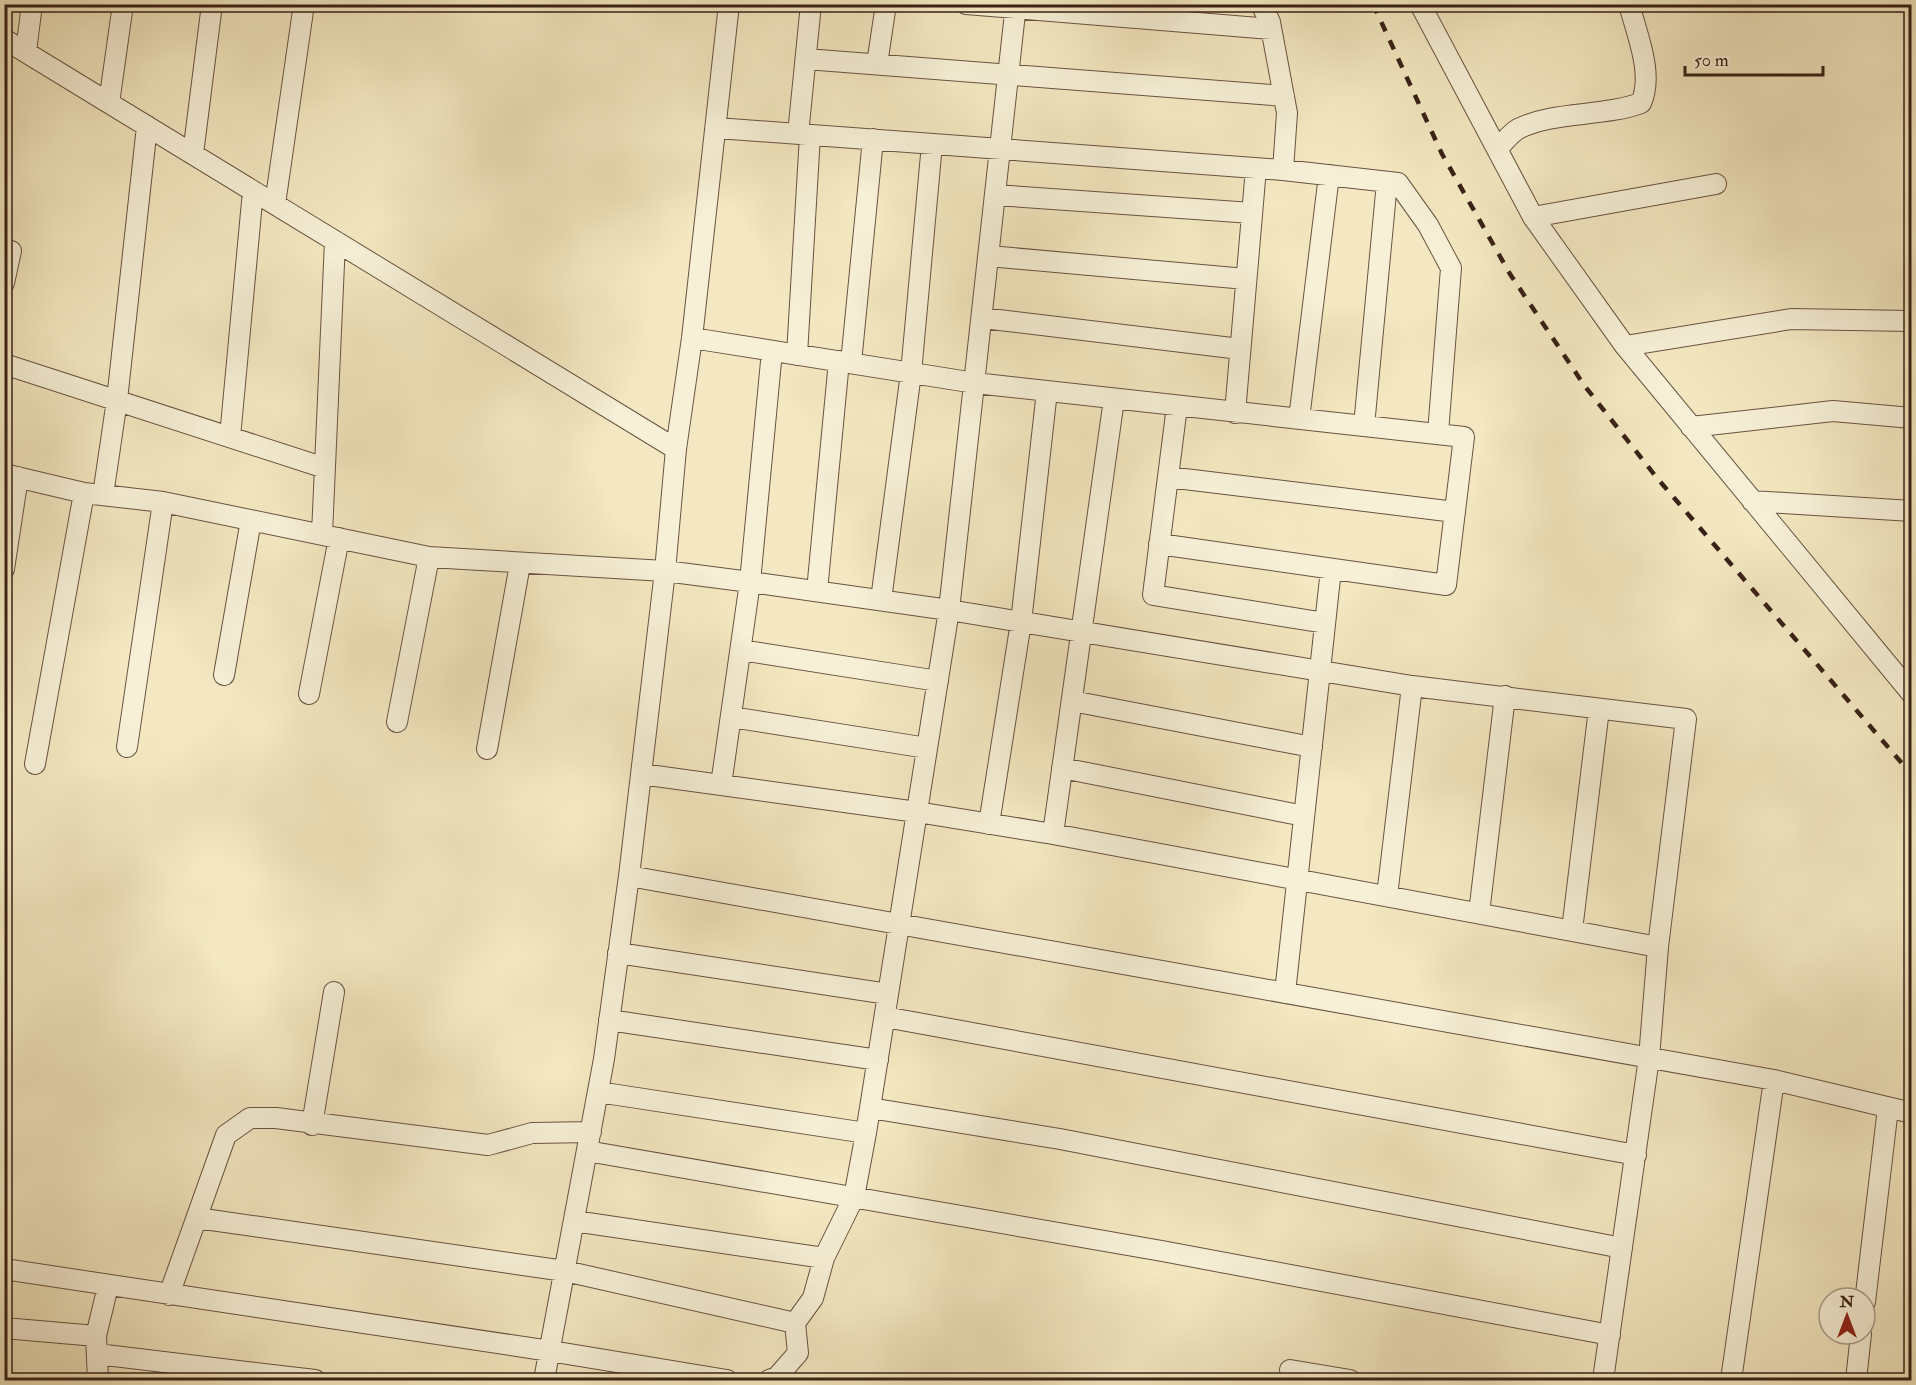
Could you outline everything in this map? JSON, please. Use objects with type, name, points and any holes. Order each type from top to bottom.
[{"type":"street","points":[[26,52],[33,4]]},
{"type":"street","points":[[110,103],[123,4]]},
{"type":"street","points":[[193,154],[212,4]]},
{"type":"street","points":[[275,204],[304,4]]},
{"type":"street","points":[[544,1380],[598,1092],[629,876],[665,571],[676,449],[692,338],[717,128],[729,4]]},
{"type":"street","points":[[797,355],[806,59],[811,4]]},
{"type":"street","points":[[877,64],[886,4]]},
{"type":"street","points":[[966,4],[1271,29]]},
{"type":"street","points":[[1261,4],[1271,29],[1287,113],[1283,170]]},
{"type":"street","points":[[1420,4],[1533,217],[1625,346],[1911,694]]},
{"type":"street","points":[[1498,148],[1517,130],[1537,122],[1623,110],[1641,103],[1647,90],[1645,71],[1629,4]]},
{"type":"street","points":[[769,1380],[777,1377],[798,1353],[795,1323],[813,1298],[824,1258],[854,1197],[866,1133],[949,610],[1016,7]]},
{"type":"street","points":[[4,39],[676,449]]},
{"type":"street","points":[[806,59],[1284,96]]},
{"type":"street","points":[[35,764],[117,400],[147,126]]},
{"type":"street","points":[[717,128],[1283,170],[1398,183],[1428,225],[1451,268],[1438,433]]},
{"type":"street","points":[[818,591],[873,139]]},
{"type":"street","points":[[881,600],[911,373],[932,144]]},
{"type":"street","points":[[1234,413],[1256,168]]},
{"type":"street","points":[[1299,419],[1329,175]]},
{"type":"street","points":[[1364,426],[1387,182]]},
{"type":"street","points":[[1533,217],[1716,184]]},
{"type":"street","points":[[230,437],[253,191]]},
{"type":"street","points":[[996,195],[1252,213]]},
{"type":"street","points":[[309,694],[331,536],[325,468],[335,241]]},
{"type":"street","points":[[4,283],[11,251]]},
{"type":"street","points":[[990,256],[1246,279]]},
{"type":"street","points":[[983,318],[1240,349]]},
{"type":"street","points":[[1625,346],[1791,319],[1911,321]]},
{"type":"street","points":[[692,338],[975,383],[1464,437],[1446,585],[1160,544]]},
{"type":"street","points":[[721,785],[750,582],[772,351]]},
{"type":"street","points":[[4,363],[325,468]]},
{"type":"street","points":[[989,824],[1021,622],[1047,391]]},
{"type":"street","points":[[1053,834],[1114,399]]},
{"type":"street","points":[[1177,406],[1153,595],[1326,623]]},
{"type":"street","points":[[1691,427],[1833,411],[1911,418]]},
{"type":"street","points":[[4,569],[11,475],[94,494],[163,501],[429,557],[665,571],[750,582],[949,610],[1412,686],[1686,720],[1658,947],[1649,1058],[1603,1380]]},
{"type":"street","points":[[1168,477],[1455,512]]},
{"type":"street","points":[[127,747],[163,501]]},
{"type":"street","points":[[1752,501],[1911,511]]},
{"type":"street","points":[[224,675],[251,520]]},
{"type":"street","points":[[397,722],[429,557]]},
{"type":"street","points":[[487,749],[520,564]]},
{"type":"street","points":[[1285,993],[1332,569]]},
{"type":"street","points":[[741,650],[938,681]]},
{"type":"street","points":[[1387,896],[1412,686]]},
{"type":"street","points":[[1479,913],[1505,696]]},
{"type":"street","points":[[1072,701],[1312,747]]},
{"type":"street","points":[[1572,930],[1599,709]]},
{"type":"street","points":[[731,717],[927,748]]},
{"type":"street","points":[[1062,768],[1304,816]]},
{"type":"street","points":[[641,774],[917,812],[1053,834],[1658,947]]},
{"type":"street","points":[[629,876],[1774,1080],[1911,1113]]},
{"type":"street","points":[[618,953],[888,994]]},
{"type":"street","points":[[312,1125],[334,992]]},
{"type":"street","points":[[885,1017],[1636,1155]]},
{"type":"street","points":[[609,1020],[878,1060]]},
{"type":"street","points":[[1731,1380],[1774,1080]]},
{"type":"street","points":[[598,1092],[866,1133]]},
{"type":"street","points":[[1867,1286],[1888,1107]]},
{"type":"street","points":[[870,1108],[1060,1139],[1622,1248]]},
{"type":"street","points":[[170,1295],[226,1135],[250,1118],[276,1118],[312,1125],[488,1145],[532,1132],[589,1141],[854,1197],[1162,1251],[1610,1335]]},
{"type":"street","points":[[196,1218],[565,1271],[795,1323]]},
{"type":"street","points":[[574,1221],[824,1258]]},
{"type":"street","points":[[4,1269],[550,1350],[727,1380]]},
{"type":"street","points":[[98,1380],[96,1345],[108,1286]]},
{"type":"street","points":[[4,1328],[315,1380]]},
{"type":"street","points":[[1856,1380],[1860,1346]]},
{"type":"street","points":[[1290,1370],[1350,1380]]},
{"type":"railway","points":[[1373,4],[1442,154],[1510,274],[1584,385],[1657,478],[1912,775]]}]
